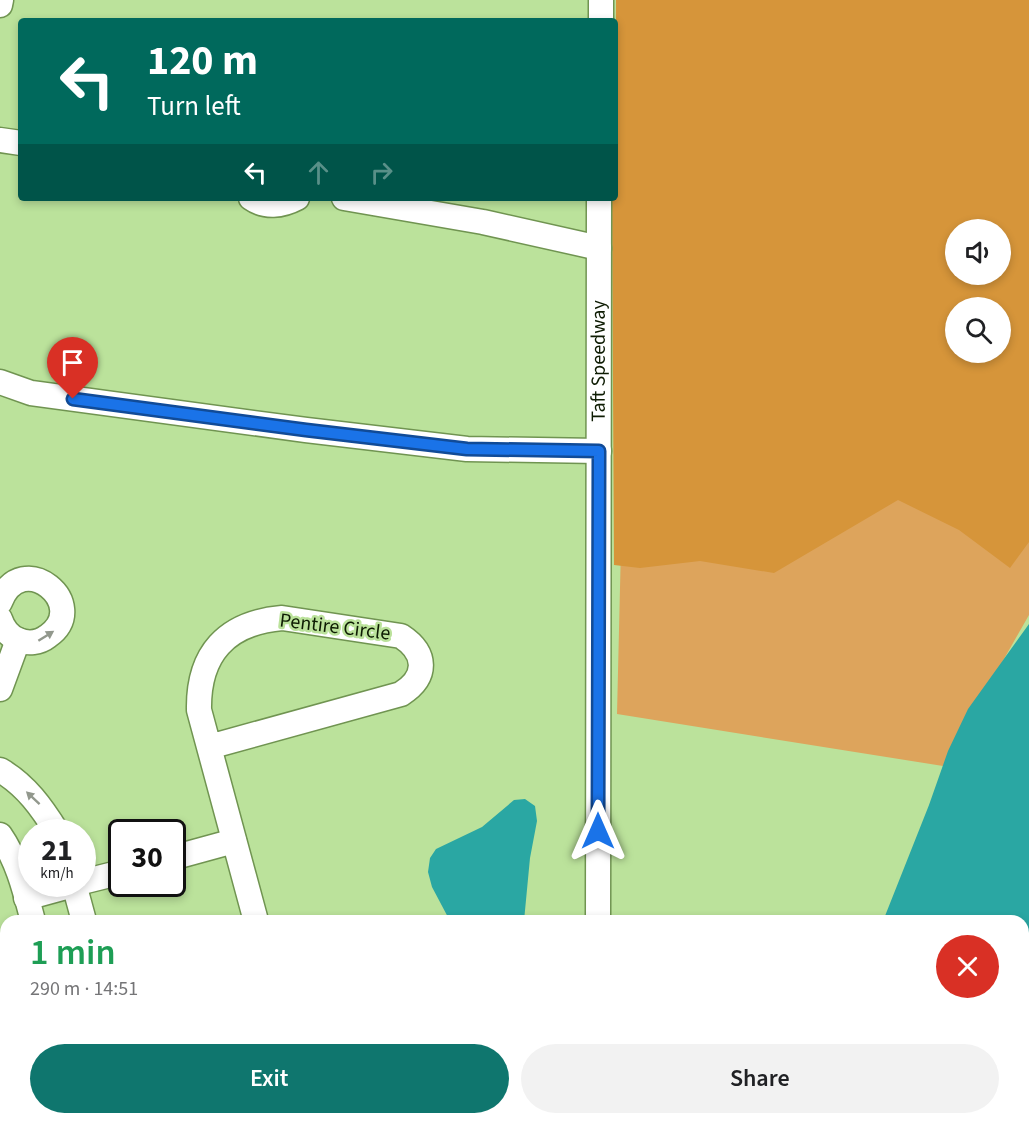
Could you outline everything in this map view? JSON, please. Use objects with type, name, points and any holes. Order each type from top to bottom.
[{"type":"street","points":[[0,5],[1,0]]},
{"type":"street","points":[[601,0],[601,18]]},
{"type":"street","points":[[0,140],[18,143]]},
{"type":"street","points":[[256,201],[274,206],[288,201]]},
{"type":"street","points":[[361,201],[483,222],[599,248]]},
{"type":"street","name":"Taft Speedway","points":[[598,915],[599,201]]},
{"type":"street","points":[[0,382],[31,393],[467,449],[599,451]]},
{"type":"street","points":[[0,602],[9,586],[18,581],[39,580],[56,591],[62,611],[55,631],[47,638],[37,642],[18,640],[8,633],[0,619]]},
{"type":"street","name":"Pentire Circle","points":[[209,747],[401,694],[412,687],[418,679],[421,668],[419,654],[412,643],[401,636],[282,618],[262,620],[243,627],[223,641],[213,652],[204,668],[198,688],[199,710],[254,915]]},
{"type":"street","points":[[0,688],[18,640]]},
{"type":"street","points":[[0,770],[40,804],[49,819]]},
{"type":"street","points":[[0,835],[10,850],[31,915]]},
{"type":"street","points":[[186,854],[234,841]]},
{"type":"street","points":[[78,897],[83,915]]},
{"type":"shaded area","points":[[616,0],[1029,0],[1029,542],[1010,568],[959,530],[898,500],[774,573],[700,561],[640,568],[614,565],[612,201],[618,201],[618,18],[616,18]]},
{"type":"shaded area","points":[[634,0],[1029,0],[1029,615],[943,766],[617,714]]},
{"type":"water","points":[[1029,624],[1029,915],[885,915],[948,751],[968,709]]},
{"type":"water","points":[[525,799],[535,806],[537,821],[530,858],[525,915],[447,915],[432,887],[428,872],[430,858],[436,849],[482,827],[514,800]]},
{"type":"route","points":[[73,399],[467,449],[599,451],[598,831]]}]
